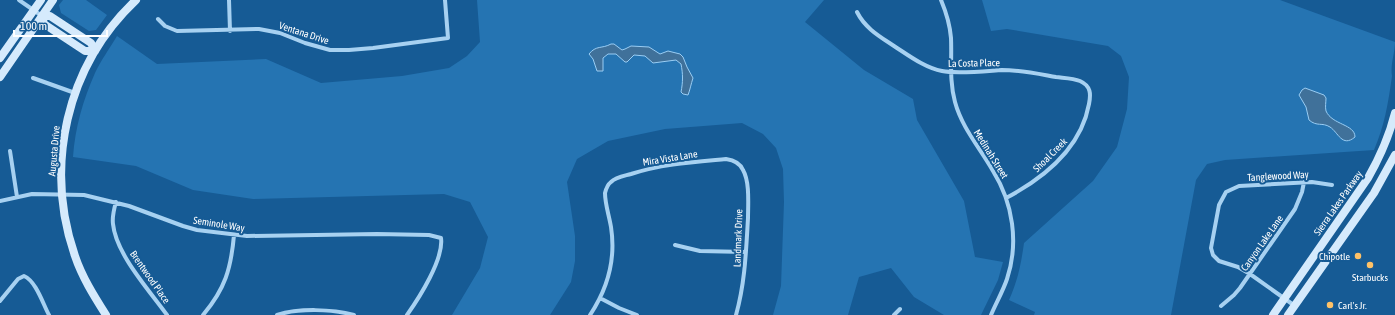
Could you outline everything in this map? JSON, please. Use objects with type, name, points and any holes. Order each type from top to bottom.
[{"type":"street","points":[[19,0],[42,16],[50,16],[91,43],[95,51]]},
{"type":"street","points":[[0,58],[40,0]]},
{"type":"street","points":[[0,77],[54,0]]},
{"type":"street","name":"Augusta Drive","points":[[106,315],[88,284],[76,258],[67,227],[62,195],[62,149],[68,117],[86,67],[112,26],[136,0]]},
{"type":"street","points":[[229,0],[230,31]]},
{"type":"street","name":"Ventana Drive","points":[[158,19],[165,26],[177,31],[270,30],[318,47],[330,50],[349,50],[448,38],[445,0]]},
{"type":"street","name":"Medinah Street","points":[[942,0],[950,32],[950,72],[953,93],[960,117],[997,177],[1011,215],[1013,256],[1005,285],[991,315]]},
{"type":"street","name":"La Costa Place","points":[[857,12],[863,23],[868,28],[894,46],[929,66],[942,71],[1019,71],[1077,80],[1087,86]]},
{"type":"street","points":[[33,78],[76,93]]},
{"type":"street","name":"Shoal Creek","points":[[1006,198],[1024,189],[1035,181],[1073,145],[1083,127],[1088,113],[1091,96],[1087,86]]},
{"type":"street","name":"Sierra Lakes Parkway","points":[[1272,315],[1368,178],[1381,156],[1391,131],[1395,113]]},
{"type":"street","points":[[10,151],[17,197]]},
{"type":"street","points":[[1288,315],[1374,193],[1395,155]]},
{"type":"street","name":"Mira Vista Lane","points":[[600,298],[610,270],[612,252],[611,227],[605,196],[606,189],[611,182],[618,178],[663,166],[726,159],[737,163]]},
{"type":"street","name":"Landmark Drive","points":[[736,315],[743,285],[748,210],[747,188],[744,172],[737,163]]},
{"type":"street","name":"Tanglewood Way","points":[[1250,274],[1233,265],[1222,262],[1213,256],[1211,248],[1219,205],[1226,192],[1239,186],[1304,182],[1318,182],[1332,185]]},
{"type":"street","name":"Canyon Lake Lane","points":[[1220,306],[1234,295],[1295,209],[1302,192],[1304,182]]},
{"type":"street","name":"Seminole Way","points":[[0,201],[32,194],[84,195],[130,206],[183,226],[234,235],[377,234],[429,235],[441,238],[442,246],[429,280],[407,315]]},
{"type":"street","name":"Brentwood Place","points":[[116,202],[113,214],[113,224],[121,249],[166,315]]},
{"type":"street","points":[[203,315],[224,286],[231,262],[234,235]]},
{"type":"street","points":[[675,246],[691,250],[746,252]]},
{"type":"street","points":[[1250,274],[1295,306]]},
{"type":"street","points":[[0,301],[18,279],[24,276],[33,282],[49,315]]},
{"type":"street","points":[[590,315],[600,298],[637,315]]},
{"type":"street","points":[[894,315],[900,309]]},
{"type":"street","points":[[277,315],[285,313],[327,311],[354,315]]},
{"type":"shaded area","points":[[63,0],[86,0],[107,15],[96,30],[89,31],[61,13],[59,5]]},
{"type":"shaded area","points":[[477,0],[824,0],[805,22],[864,70],[913,99],[917,120],[964,201],[975,257],[1003,262],[998,280],[981,315],[944,315],[914,297],[891,268],[859,277],[848,315],[773,315],[781,286],[784,202],[783,169],[776,148],[763,134],[742,123],[665,129],[608,141],[577,159],[567,182],[575,236],[575,261],[571,282],[550,315],[452,315],[480,268],[488,237],[470,202],[444,194],[253,199],[193,190],[136,166],[73,157],[80,114],[87,93],[97,68],[117,36],[157,64],[266,59],[321,83],[402,76],[449,68],[467,56],[480,42]]},
{"type":"shaded area","points":[[982,0],[1280,0],[1395,42],[1389,96],[1381,131],[1374,150],[1225,160],[1207,164],[1196,180],[1171,315],[1034,315],[1035,312],[1009,300],[1019,272],[1024,243],[1093,181],[1117,147],[1127,109],[1129,77],[1121,56],[1108,46],[1007,29],[991,31]]},
{"type":"shaded area","points":[[614,44],[622,50],[631,46],[649,47],[660,54],[668,51],[680,54],[683,57],[693,78],[688,95],[681,92],[682,68],[681,64],[676,60],[653,63],[645,56],[634,55],[627,62],[625,62],[616,54],[608,54],[603,58],[603,71],[597,71],[593,59],[589,54],[594,49]]},
{"type":"shaded area","points":[[1305,88],[1324,95],[1326,98],[1326,111],[1329,116],[1351,129],[1355,137],[1347,141],[1343,140],[1330,127],[1309,120],[1306,107],[1299,95]]},
{"type":"place","name":"Chipotle","points":[[1358,256]]},
{"type":"place","name":"Starbucks","points":[[1370,265]]},
{"type":"place","name":"Carl's Jr.","points":[[1330,305]]}]
